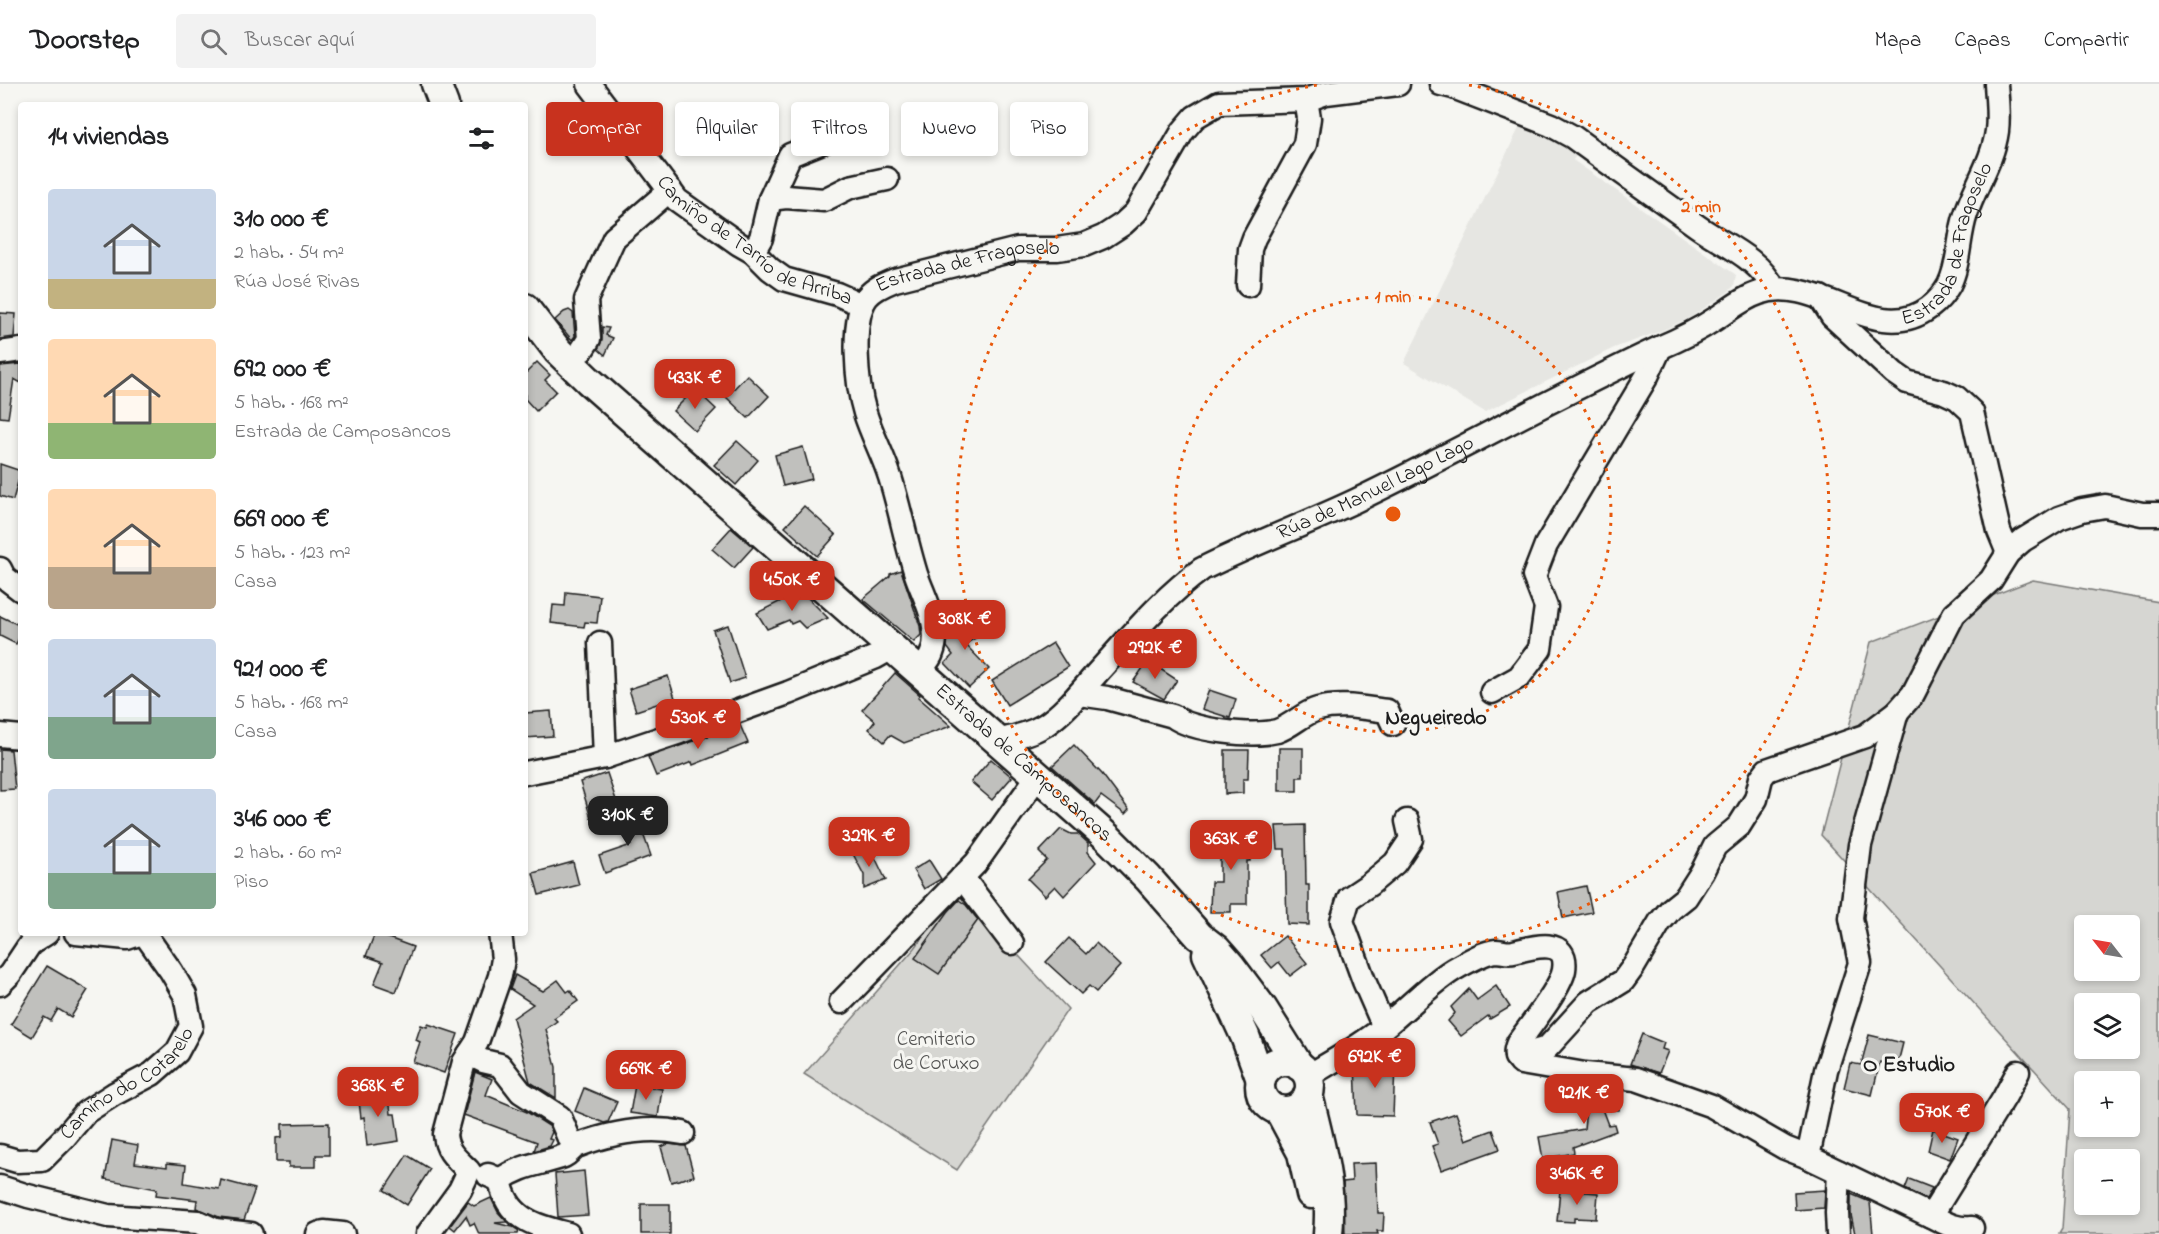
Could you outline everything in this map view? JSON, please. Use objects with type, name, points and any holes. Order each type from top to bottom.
[{"type":"main road","points":[[436,84],[443,102]]},
{"type":"main road","name":"Estrada de Camposancos","points":[[528,312],[558,351],[588,380],[1107,837],[1148,878],[1199,936],[1216,949],[1230,965],[1263,1009],[1305,1079],[1323,1154],[1330,1218],[1328,1234]]},
{"type":"main road","name":"Estrada de Camposancos","points":[[1199,936],[1245,1036],[1261,1080],[1262,1095],[1266,1102],[1279,1110],[1302,1153],[1319,1234]]},
{"type":"main road","points":[[1261,1080],[1268,1069],[1279,1062],[1293,1063],[1305,1079],[1299,1106],[1286,1111],[1279,1110]]},
{"type":"street","name":"Camiño de Tarrío de Arriba","points":[[589,84],[678,200],[753,252],[784,279],[837,294],[862,305]]},
{"type":"street","name":"Estrada de Fragoselo","points":[[919,672],[932,654],[933,617],[916,574],[890,475],[865,415],[861,398],[857,352],[858,322],[862,305],[869,295],[895,280],[1018,249],[1057,249],[1084,245],[1102,237],[1124,224],[1136,212],[1183,130],[1195,117],[1219,103],[1398,84]]},
{"type":"street","points":[[1441,84],[1482,91],[1573,137],[1700,228],[1750,260],[1782,289]]},
{"type":"street","name":"Estrada de Fragoselo","points":[[1782,289],[1819,296],[1867,315],[1892,321],[1917,316],[1940,298],[1949,284],[1956,264],[1961,228],[1966,213],[1994,148],[1997,130],[1996,84]]},
{"type":"street","points":[[1248,285],[1250,249],[1254,238],[1305,144],[1312,93]]},
{"type":"street","points":[[753,252],[761,238],[770,199],[791,155]]},
{"type":"street","points":[[770,199],[786,197],[824,200],[850,187],[887,179]]},
{"type":"street","points":[[582,350],[589,339],[586,300],[614,238],[670,190]]},
{"type":"street","name":"Rúa de Manuel Lago Lago","points":[[997,741],[1023,735],[1044,725],[1063,710],[1158,606],[1179,585],[1202,569],[1355,501],[1565,393],[1692,333],[1749,297],[1782,289]]},
{"type":"street","points":[[1819,296],[1832,316],[1894,373],[1907,382],[1957,398],[1972,412],[1999,531],[2008,553]]},
{"type":"street","points":[[1492,692],[1519,677],[1540,649],[1546,607],[1534,576],[1546,545],[1647,376],[1660,348]]},
{"type":"street","points":[[0,353],[18,350]]},
{"type":"street","points":[[1516,1057],[1547,1048],[1589,1002],[1623,981],[1660,922],[1686,897],[1715,846],[1739,826],[1756,799],[1761,778],[1767,770],[1865,736],[1897,712],[1913,694],[1954,614],[1991,580],[2008,553],[2059,518],[2082,510],[2105,506],[2142,514],[2159,514]]},
{"type":"street","points":[[0,569],[4,577],[18,586]]},
{"type":"street","points":[[600,643],[605,758]]},
{"type":"street","points":[[528,772],[605,758],[788,693],[865,662],[892,648]]},
{"type":"street","points":[[1079,694],[1107,698],[1173,716],[1181,722],[1213,731],[1276,731],[1316,709],[1347,705],[1387,711],[1393,724]]},
{"type":"street","points":[[1808,1157],[1826,1070],[1860,963],[1851,918],[1860,845],[1897,712]]},
{"type":"street","points":[[0,735],[18,737]]},
{"type":"street","points":[[841,1002],[976,863],[1037,777]]},
{"type":"street","points":[[1384,1027],[1342,921],[1349,898],[1395,863],[1401,855],[1411,839],[1407,821]]},
{"type":"street","points":[[962,877],[1012,943]]},
{"type":"street","points":[[0,984],[10,974],[30,944],[42,936]]},
{"type":"street","name":"Camiño do Cotarelo","points":[[107,936],[127,938],[133,936]]},
{"type":"street","name":"Camiño do Cotarelo","points":[[0,1156],[17,1161],[42,1160],[86,1112],[152,1074],[177,1052],[190,1026],[185,995],[171,970],[145,936]]},
{"type":"street","points":[[500,936],[502,959],[500,976],[477,1042],[465,1062],[445,1134],[446,1145],[451,1154],[469,1171],[487,1174],[500,1180],[506,1200],[529,1230],[568,1234]]},
{"type":"street","points":[[1305,1079],[1339,1059],[1384,1027],[1456,968],[1497,951],[1512,953],[1528,947],[1554,948],[1564,959],[1564,971],[1560,983],[1518,1043],[1515,1050],[1516,1057],[1521,1064],[1636,1079],[1712,1106],[1785,1148],[1952,1226],[1972,1228]]},
{"type":"street","points":[[469,1054],[483,1061],[500,1065],[521,1092],[560,1117],[575,1146]]},
{"type":"street","points":[[1931,1216],[2018,1072]]},
{"type":"street","points":[[500,1180],[511,1172],[532,1164],[567,1155],[575,1146],[641,1130],[667,1130],[683,1133]]},
{"type":"street","points":[[428,1234],[460,1190],[469,1171]]},
{"type":"street","points":[[1838,1234],[1839,1172]]},
{"type":"street","points":[[0,1186],[28,1196],[108,1216],[198,1222],[215,1232],[250,1234]]},
{"type":"street","points":[[318,1234],[337,1232],[343,1234]]},
{"type":"shaded area","points":[[1521,124],[1578,153],[1573,160],[1736,275],[1734,286],[1728,292],[1691,317],[1614,348],[1485,412],[1404,363]]},
{"type":"green space","points":[[2033,580],[2159,602],[2159,1234],[2059,1234],[2062,1229],[2070,1109],[1821,835],[1871,642]]},
{"type":"green space","name":"Cemiterio de Coruxo","points":[[958,890],[1068,1009],[957,1170],[804,1074],[915,948]]},
{"type":"building","points":[[569,310],[573,313],[575,336],[572,340],[555,320]]},
{"type":"building","points":[[0,313],[16,314],[14,337],[0,339]]},
{"type":"building","points":[[602,327],[609,328],[606,335],[613,338],[605,355],[598,349],[602,339]]},
{"type":"building","points":[[537,362],[550,375],[545,380],[556,391],[536,411],[528,402],[528,371]]},
{"type":"building","points":[[18,364],[18,381],[14,379],[8,418],[0,417],[0,366]]},
{"type":"building","points":[[747,375],[769,396],[748,418],[726,397]]},
{"type":"building","points":[[695,389],[716,409],[695,431],[673,411]]},
{"type":"building","points":[[737,441],[758,460],[736,485],[714,465]]},
{"type":"building","points":[[803,447],[812,479],[783,486],[775,455]]},
{"type":"building","points":[[0,464],[18,470],[18,482],[13,500],[0,496]]},
{"type":"building","points":[[804,506],[836,535],[817,556],[785,527]]},
{"type":"building","points":[[731,528],[753,547],[734,568],[712,549]]},
{"type":"building","points":[[901,570],[920,626],[921,635],[914,642],[863,599],[890,574]]},
{"type":"building","points":[[801,591],[828,618],[805,628],[798,621],[791,624],[789,620],[767,629],[757,613]]},
{"type":"building","points":[[566,592],[600,596],[597,623],[585,622],[584,627],[551,623],[553,605],[565,606]]},
{"type":"building","points":[[971,614],[984,633],[965,644],[989,669],[969,688],[945,663],[953,655],[947,647],[948,629]]},
{"type":"building","points":[[0,616],[18,625],[16,644],[0,636]]},
{"type":"building","points":[[728,625],[745,678],[730,683],[713,630]]},
{"type":"building","points":[[1053,643],[1068,667],[1007,705],[992,681]]},
{"type":"building","points":[[1148,661],[1177,680],[1164,699],[1133,682]]},
{"type":"building","points":[[895,673],[951,726],[904,743],[890,735],[884,742],[869,729],[875,721],[862,710]]},
{"type":"building","points":[[668,676],[675,698],[636,711],[629,689]]},
{"type":"building","points":[[1209,690],[1236,699],[1230,718],[1202,709]]},
{"type":"building","points":[[551,711],[553,736],[528,738],[528,713]]},
{"type":"building","points":[[740,725],[748,743],[693,765],[692,762],[656,776],[648,757]]},
{"type":"building","points":[[1074,745],[1102,774],[1129,810],[1125,814],[1101,796],[1095,804],[1052,766]]},
{"type":"building","points":[[1279,748],[1303,748],[1303,777],[1297,777],[1297,791],[1279,791]]},
{"type":"building","points":[[0,749],[11,750],[15,789],[0,790]]},
{"type":"building","points":[[1225,750],[1249,750],[1248,779],[1243,779],[1243,793],[1225,794]]},
{"type":"building","points":[[991,759],[1012,777],[992,800],[971,782]]},
{"type":"building","points":[[607,773],[619,809],[591,818],[580,782]]},
{"type":"building","points":[[636,814],[651,856],[605,873],[599,856],[631,845],[621,819]]},
{"type":"building","points":[[1305,825],[1309,925],[1287,924],[1285,849],[1278,849],[1276,826]]},
{"type":"building","points":[[1220,826],[1242,826],[1241,845],[1250,845],[1250,861],[1247,861],[1247,904],[1231,904],[1231,912],[1210,912],[1211,882],[1220,882]]},
{"type":"building","points":[[1061,829],[1071,834],[1078,834],[1088,843],[1088,852],[1096,862],[1064,896],[1055,886],[1045,896],[1028,879],[1047,860],[1039,852]]},
{"type":"building","points":[[870,847],[886,880],[864,889],[864,875],[853,854]]},
{"type":"building","points":[[929,860],[941,879],[924,889],[913,870]]},
{"type":"building","points":[[573,862],[579,885],[539,895],[533,873]]},
{"type":"building","points":[[1586,886],[1592,912],[1563,918],[1558,892]]},
{"type":"building","points":[[959,900],[978,920],[939,974],[915,958]]},
{"type":"building","points":[[374,936],[383,936],[413,947],[396,992],[374,984],[383,962],[366,956]]},
{"type":"building","points":[[1285,936],[1307,963],[1290,976],[1279,962],[1272,968],[1261,955]]},
{"type":"building","points":[[1069,938],[1086,954],[1096,943],[1120,966],[1096,992],[1089,986],[1081,994],[1046,962]]},
{"type":"building","points":[[47,966],[88,990],[71,1017],[58,1009],[51,1021],[44,1017],[32,1037],[11,1024]]},
{"type":"building","points":[[515,975],[543,991],[558,980],[578,1001],[554,1018],[557,1021],[546,1029],[556,1067],[556,1098],[530,1082],[513,1018],[533,1004],[510,989]]},
{"type":"building","points":[[1496,986],[1510,1007],[1490,1019],[1488,1016],[1461,1036],[1448,1021],[1455,1013],[1451,1007],[1469,989],[1477,1000]]},
{"type":"building","points":[[428,1024],[458,1034],[444,1073],[413,1062],[420,1042],[416,1040],[421,1025],[427,1027]]},
{"type":"building","points":[[1642,1034],[1664,1043],[1662,1049],[1668,1051],[1659,1073],[1630,1064]]},
{"type":"building","points":[[1869,1035],[1903,1043],[1897,1067],[1880,1062],[1872,1095],[1844,1088],[1850,1063],[1861,1065]]},
{"type":"building","points":[[1359,1061],[1395,1065],[1393,1116],[1357,1115],[1355,1064]]},
{"type":"building","points":[[475,1072],[492,1079],[486,1095],[527,1112],[549,1126],[552,1132],[549,1139],[553,1140],[550,1146],[534,1151],[537,1142],[464,1115]]},
{"type":"building","points":[[635,1085],[662,1089],[658,1117],[630,1113]]},
{"type":"building","points":[[584,1088],[617,1102],[608,1122],[604,1123],[575,1111]]},
{"type":"building","points":[[1588,1088],[1620,1091],[1619,1110],[1602,1109],[1608,1125],[1614,1124],[1616,1131],[1573,1147],[1574,1153],[1543,1159],[1539,1137],[1584,1129]]},
{"type":"building","points":[[388,1089],[391,1114],[395,1114],[399,1141],[367,1146],[364,1117],[361,1118],[358,1093]]},
{"type":"building","points":[[1456,1113],[1466,1140],[1493,1130],[1500,1149],[1441,1170],[1432,1146],[1438,1144],[1430,1122]]},
{"type":"building","points":[[329,1123],[329,1155],[316,1155],[316,1167],[289,1167],[289,1162],[276,1162],[276,1138],[282,1137],[282,1124]]},
{"type":"building","points":[[1933,1129],[1958,1138],[1950,1159],[1928,1151]]},
{"type":"building","points":[[112,1140],[138,1145],[135,1163],[167,1167],[167,1163],[186,1165],[184,1183],[219,1189],[221,1180],[255,1189],[244,1220],[219,1217],[196,1208],[197,1200],[156,1195],[157,1189],[105,1179]]},
{"type":"building","points":[[668,1144],[686,1146],[694,1176],[671,1182],[661,1147]]},
{"type":"building","points":[[407,1155],[430,1169],[407,1205],[384,1190]]},
{"type":"building","points":[[1376,1163],[1378,1213],[1384,1213],[1383,1231],[1377,1231],[1378,1234],[1345,1234],[1343,1182],[1352,1181],[1351,1164]]},
{"type":"building","points":[[584,1171],[588,1215],[558,1217],[555,1174]]},
{"type":"building","points":[[1909,1179],[1932,1188],[1926,1199],[1905,1189]]},
{"type":"building","points":[[1560,1190],[1598,1193],[1596,1219],[1574,1218],[1574,1222],[1557,1221]]},
{"type":"building","points":[[1825,1190],[1824,1208],[1795,1210],[1794,1192]]},
{"type":"building","points":[[1851,1194],[1870,1202],[1873,1234],[1855,1234],[1851,1215]]},
{"type":"building","points":[[491,1198],[498,1212],[507,1222],[495,1223],[513,1227],[519,1231],[518,1234],[479,1234],[474,1223],[470,1225],[466,1216],[455,1230],[450,1226],[468,1202],[474,1206]]},
{"type":"building","points":[[641,1204],[670,1204],[670,1234],[641,1234]]},
{"type":"district","name":"Negueiredo","points":[[1436,719]]},
{"type":"district","name":"O Estudio","points":[[1909,1066]]}]
